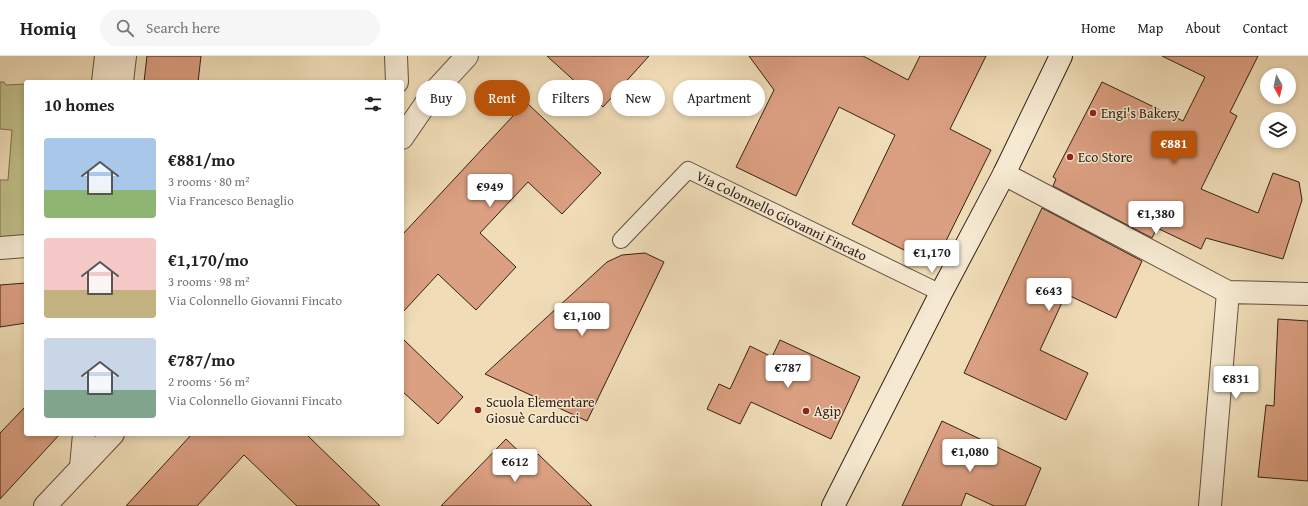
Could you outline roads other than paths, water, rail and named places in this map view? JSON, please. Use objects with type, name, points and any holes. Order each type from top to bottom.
[{"type":"street","points":[[103,80],[106,56]]},
{"type":"street","points":[[122,80],[125,56]]},
{"type":"street","points":[[396,56],[397,80]]},
{"type":"street","points":[[404,135],[433,93],[467,56]]},
{"type":"street","points":[[833,506],[941,293],[1004,174],[1061,56]]},
{"type":"street","points":[[1004,174],[1228,292],[1308,294]]},
{"type":"street","points":[[0,248],[24,246]]},
{"type":"street","points":[[1210,506],[1228,292]]},
{"type":"street","points":[[81,467],[84,436]]},
{"type":"street","points":[[45,506],[111,436]]},
{"type":"lane","name":"Via Colonnello Giovanni Fincato","points":[[621,240],[688,170],[941,293]]},
{"type":"place","name":"Engi's Bakery","points":[[1093,113]]},
{"type":"place","name":"Eco Store","points":[[1070,157]]},
{"type":"place","name":"Scuola Elementare Giosuè Carducci","points":[[478,410]]},
{"type":"place","name":"Agip","points":[[806,411]]}]
